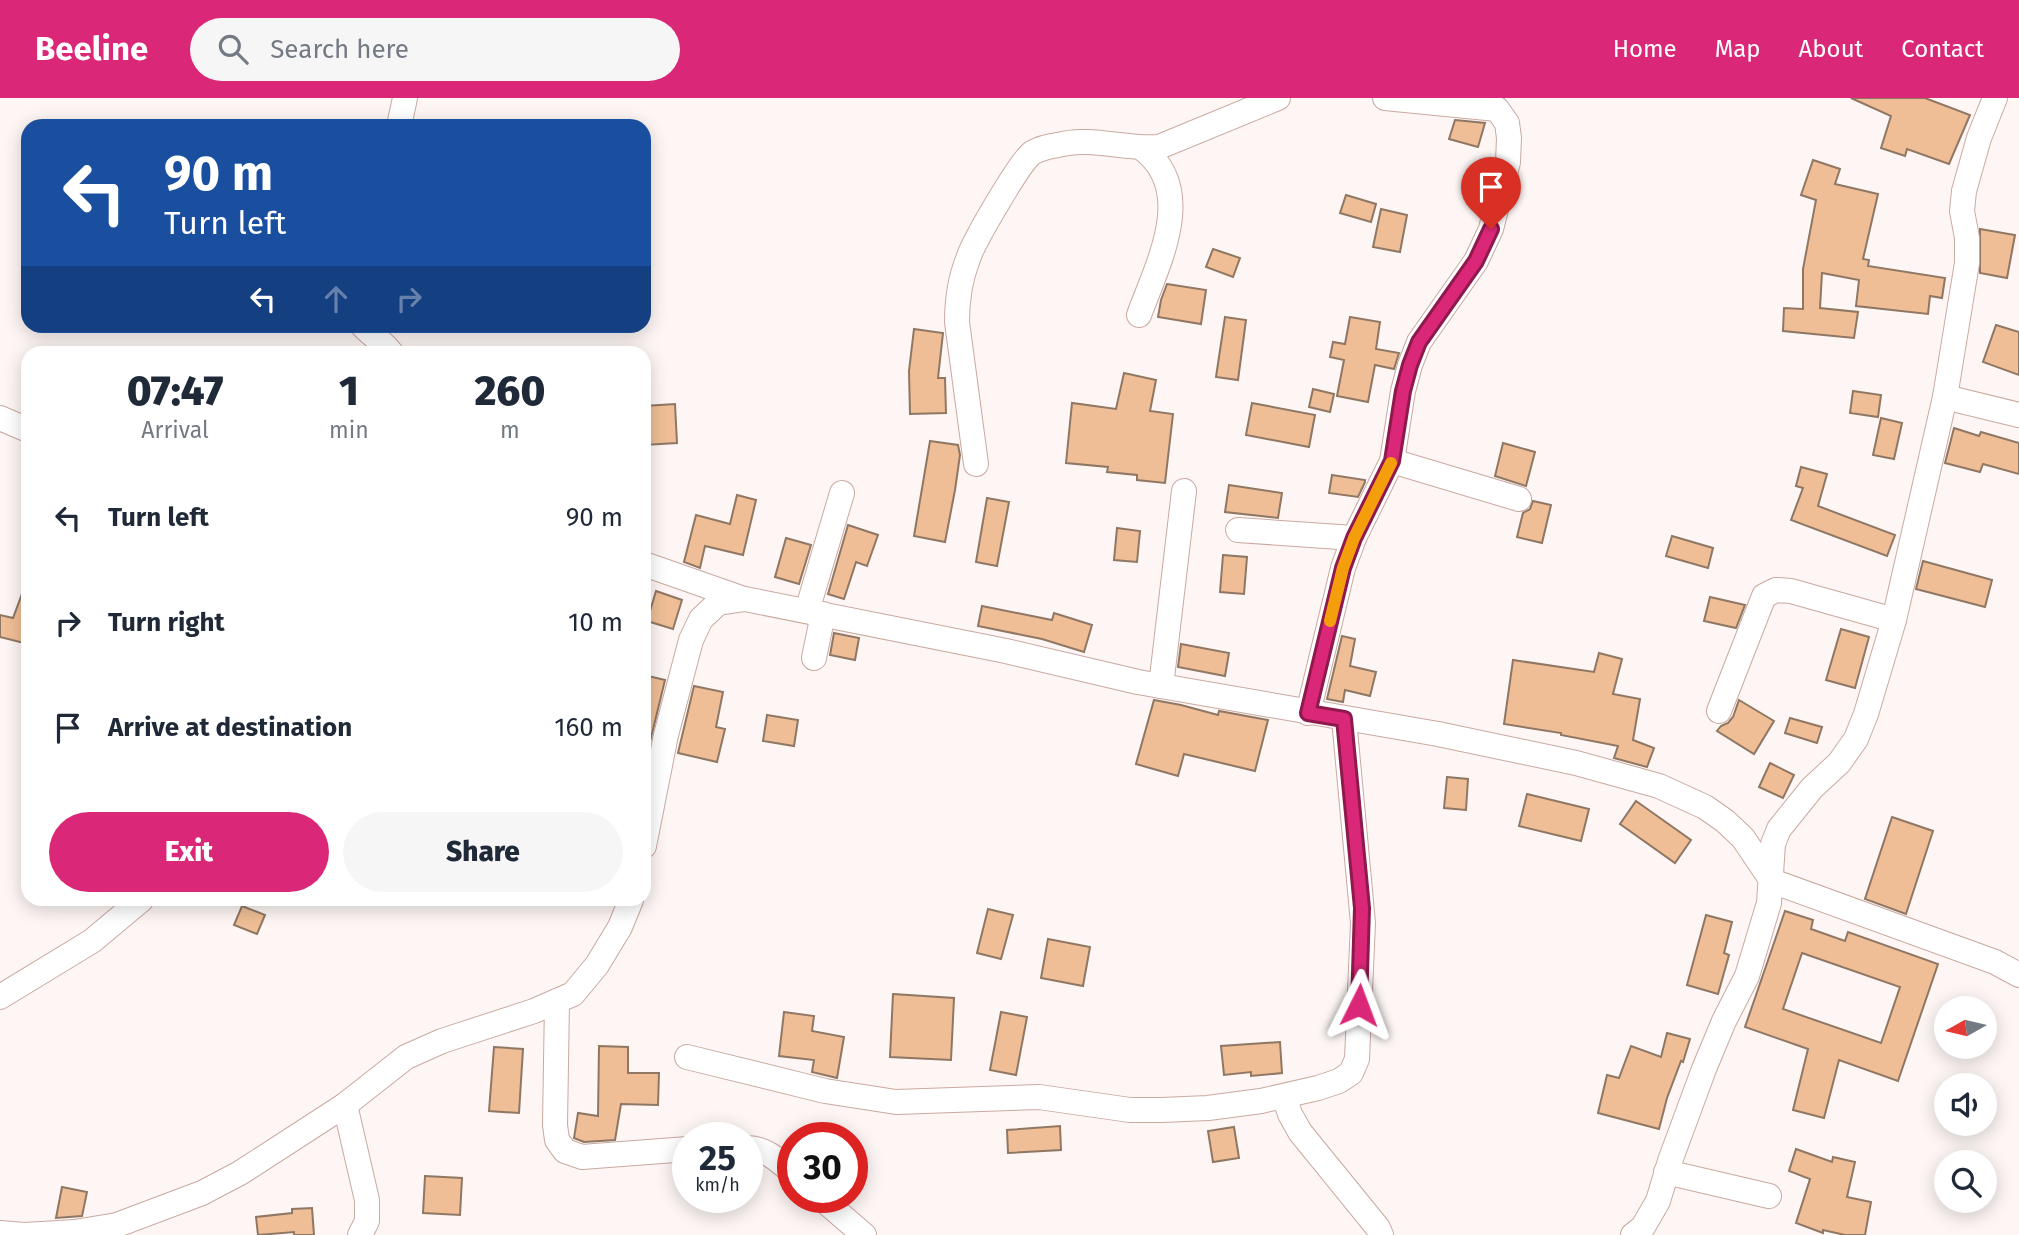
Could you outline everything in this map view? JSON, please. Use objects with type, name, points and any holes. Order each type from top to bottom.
[{"type":"street","points":[[400,119],[405,98]]},
{"type":"street","points":[[976,464],[957,322],[957,301],[968,255],[1019,167],[1033,153],[1059,144],[1079,141],[1143,149],[1159,147],[1278,98]]},
{"type":"street","points":[[1308,713],[1343,568],[1354,538],[1392,461],[1410,365],[1419,342],[1476,261],[1491,229],[1508,162],[1507,123],[1497,109],[1385,98]]},
{"type":"street","points":[[1633,1235],[1643,1227],[1658,1200],[1704,1069],[1747,976],[1769,903],[1773,844],[1779,829],[1812,788],[1839,763],[1856,739],[1866,714],[1894,620],[1945,397],[1967,263],[1967,238],[1962,211],[1964,191],[1979,138],[1995,98]]},
{"type":"street","points":[[1139,315],[1164,244],[1170,211],[1169,186],[1164,171],[1155,158],[1143,149]]},
{"type":"street","points":[[369,333],[386,346]]},
{"type":"street","points":[[1945,397],[2019,415]]},
{"type":"street","points":[[0,418],[21,427]]},
{"type":"street","points":[[1392,461],[1518,499]]},
{"type":"street","points":[[1161,686],[1184,491]]},
{"type":"street","points":[[814,658],[815,613],[842,493]]},
{"type":"street","points":[[1238,530],[1354,538]]},
{"type":"street","points":[[651,566],[745,599],[1006,651],[1161,686],[1438,734],[1576,763],[1659,786],[1705,807],[1725,821],[1743,838],[1772,881],[1995,962],[2019,975]]},
{"type":"street","points":[[1719,711],[1764,596],[1776,590],[1791,591],[1894,620]]},
{"type":"street","points":[[651,811],[666,736],[691,640],[701,619],[718,603],[745,599]]},
{"type":"street","points":[[687,1058],[825,1091],[896,1102],[1039,1097],[1130,1110],[1209,1108],[1284,1096],[1339,1081],[1351,1073],[1357,1059],[1363,923],[1344,719]]},
{"type":"street","points":[[0,997],[92,941],[134,906]]},
{"type":"street","points":[[0,1233],[25,1235],[117,1226],[202,1193],[240,1173],[345,1105],[406,1057],[442,1041],[573,994],[597,965],[620,927],[629,906]]},
{"type":"street","points":[[557,1001],[555,1125],[557,1140],[565,1151],[582,1157],[672,1150]]},
{"type":"street","points":[[1284,1096],[1300,1132],[1381,1235]]},
{"type":"street","points":[[345,1105],[367,1200],[367,1221],[360,1235]]},
{"type":"street","points":[[1666,1172],[1769,1196]]},
{"type":"street","points":[[839,1213],[864,1235]]},
{"type":"building","points":[[1851,98],[1925,98],[1970,115],[1949,164],[1907,149],[1905,156],[1881,148],[1891,116]]},
{"type":"building","points":[[1455,120],[1485,123],[1478,147],[1449,139]]},
{"type":"building","points":[[1813,160],[1840,169],[1835,184],[1878,194],[1863,259],[1869,260],[1868,266],[1945,278],[1942,298],[1930,296],[1928,314],[1856,306],[1859,280],[1822,273],[1820,308],[1858,312],[1854,338],[1783,331],[1784,308],[1803,309],[1803,269],[1816,200],[1801,195]]},
{"type":"building","points":[[1346,195],[1376,204],[1371,222],[1340,213]]},
{"type":"building","points":[[1381,209],[1407,215],[1400,252],[1373,247]]},
{"type":"building","points":[[1980,229],[2015,235],[2007,278],[1980,273]]},
{"type":"building","points":[[1213,249],[1240,258],[1233,277],[1206,267]]},
{"type":"building","points":[[1167,284],[1206,290],[1201,324],[1158,317]]},
{"type":"building","points":[[1225,317],[1246,320],[1238,380],[1216,377]]},
{"type":"building","points":[[1350,317],[1380,322],[1376,349],[1399,353],[1394,369],[1375,365],[1368,402],[1337,396],[1344,360],[1330,357],[1333,342],[1345,344]]},
{"type":"building","points":[[1996,325],[2019,332],[2019,375],[1983,362]]},
{"type":"building","points":[[914,329],[943,333],[938,378],[945,378],[946,413],[910,414],[909,371]]},
{"type":"building","points":[[1124,373],[1156,380],[1150,411],[1173,414],[1165,483],[1137,480],[1137,475],[1107,472],[1108,467],[1066,463],[1072,403],[1116,409]]},
{"type":"building","points":[[1313,389],[1334,394],[1330,412],[1309,407]]},
{"type":"building","points":[[1853,391],[1881,395],[1878,417],[1850,413]]},
{"type":"building","points":[[1252,403],[1315,415],[1309,447],[1246,435]]},
{"type":"building","points":[[675,404],[677,443],[651,445],[651,406]]},
{"type":"building","points":[[1881,418],[1902,423],[1894,459],[1873,455]]},
{"type":"building","points":[[1954,428],[1979,436],[1981,432],[2019,443],[2019,474],[1983,464],[1980,472],[1945,463]]},
{"type":"building","points":[[930,441],[958,445],[960,455],[945,542],[914,536]]},
{"type":"building","points":[[1503,443],[1535,452],[1526,486],[1495,476]]},
{"type":"building","points":[[1801,467],[1827,474],[1818,506],[1895,535],[1887,556],[1791,520],[1803,488],[1796,486]]},
{"type":"building","points":[[1332,475],[1365,480],[1358,497],[1329,493]]},
{"type":"building","points":[[1229,485],[1282,493],[1278,518],[1225,512]]},
{"type":"building","points":[[737,495],[756,500],[743,555],[705,546],[700,568],[684,562],[696,515],[730,524]]},
{"type":"building","points":[[987,498],[1009,502],[997,566],[976,562]]},
{"type":"building","points":[[1533,501],[1551,505],[1542,543],[1517,537],[1523,513],[1530,509]]},
{"type":"building","points":[[848,525],[878,535],[867,566],[856,562],[844,599],[828,594]]},
{"type":"building","points":[[1117,528],[1140,531],[1137,562],[1114,560]]},
{"type":"building","points":[[1672,536],[1713,548],[1708,568],[1666,556]]},
{"type":"building","points":[[786,538],[811,545],[799,584],[775,577]]},
{"type":"building","points":[[1223,555],[1247,557],[1244,594],[1220,592]]},
{"type":"building","points":[[1923,561],[1992,580],[1985,607],[1916,589]]},
{"type":"building","points":[[656,591],[682,600],[673,629],[651,622],[651,608]]},
{"type":"building","points":[[21,596],[21,642],[0,637],[0,615],[13,618]]},
{"type":"building","points":[[1710,597],[1745,605],[1736,628],[1704,621]]},
{"type":"building","points":[[982,606],[1052,620],[1054,613],[1092,625],[1084,652],[1042,639],[978,626]]},
{"type":"building","points":[[1841,629],[1869,637],[1855,688],[1826,680]]},
{"type":"building","points":[[834,633],[859,638],[855,660],[830,655]]},
{"type":"building","points":[[1342,636],[1355,639],[1350,666],[1376,672],[1370,696],[1345,690],[1343,702],[1327,699]]},
{"type":"building","points":[[1181,644],[1229,653],[1225,676],[1178,667]]},
{"type":"building","points":[[1599,653],[1622,659],[1613,694],[1640,699],[1633,740],[1654,748],[1647,767],[1614,758],[1618,746],[1504,724],[1513,660],[1594,672]]},
{"type":"building","points":[[651,677],[665,680],[651,738]]},
{"type":"building","points":[[694,686],[723,692],[716,727],[725,729],[717,762],[678,753]]},
{"type":"building","points":[[1154,700],[1218,715],[1219,711],[1268,720],[1255,771],[1184,754],[1178,776],[1136,764]]},
{"type":"building","points":[[1739,700],[1774,721],[1754,754],[1717,731],[1733,717]]},
{"type":"building","points":[[767,715],[798,720],[794,746],[763,741]]},
{"type":"building","points":[[1790,718],[1822,727],[1817,743],[1785,733]]},
{"type":"building","points":[[1770,763],[1794,775],[1783,798],[1759,787]]},
{"type":"building","points":[[1447,777],[1468,779],[1466,810],[1444,808]]},
{"type":"building","points":[[1527,794],[1589,809],[1581,841],[1519,826]]},
{"type":"building","points":[[1636,801],[1691,840],[1675,863],[1620,824]]},
{"type":"building","points":[[1892,817],[1933,831],[1906,914],[1865,899]]},
{"type":"building","points":[[242,906],[265,915],[257,934],[234,925]]},
{"type":"building","points":[[988,909],[1013,915],[1001,959],[977,953]]},
{"type":"building","points":[[1785,911],[1813,920],[1811,929],[1845,941],[1848,932],[1938,964],[1898,1081],[1839,1060],[1824,1118],[1793,1110],[1808,1049],[1745,1027]],"holes":[[[1802,953],[1900,987],[1881,1043],[1783,1009]]]},
{"type":"building","points":[[1706,915],[1732,922],[1724,953],[1729,955],[1718,994],[1687,985]]},
{"type":"building","points":[[1048,939],[1090,947],[1083,986],[1041,978]]},
{"type":"building","points":[[893,994],[954,998],[951,1060],[890,1057]]},
{"type":"building","points":[[784,1012],[814,1016],[812,1031],[844,1037],[837,1078],[812,1072],[814,1060],[779,1056]]},
{"type":"building","points":[[1001,1012],[1027,1017],[1016,1075],[990,1070]]},
{"type":"building","points":[[1667,1033],[1690,1039],[1667,1098],[1659,1129],[1598,1113],[1607,1075],[1619,1078],[1631,1046],[1661,1057]]},
{"type":"building","points":[[1280,1042],[1282,1073],[1224,1075],[1221,1046]]},
{"type":"building","points":[[599,1046],[628,1047],[628,1073],[659,1073],[658,1105],[621,1104],[615,1140],[584,1142],[574,1138],[578,1113],[598,1116]]},
{"type":"building","points":[[494,1047],[523,1049],[519,1113],[489,1111]]},
{"type":"building","points":[[1060,1126],[1061,1150],[1008,1153],[1007,1130]]},
{"type":"building","points":[[1234,1127],[1239,1158],[1213,1162],[1208,1131]]},
{"type":"building","points":[[1796,1149],[1832,1162],[1833,1157],[1855,1162],[1847,1197],[1871,1202],[1865,1235],[1845,1235],[1823,1230],[1823,1233],[1796,1223],[1810,1179],[1789,1171]]},
{"type":"building","points":[[425,1176],[462,1178],[460,1215],[423,1213]]},
{"type":"building","points":[[62,1187],[87,1192],[82,1216],[56,1218]]},
{"type":"building","points":[[312,1208],[314,1235],[294,1235],[294,1232],[258,1235],[256,1217],[292,1213],[292,1209]]},
{"type":"slow traffic","points":[[1330,621],[1343,568],[1354,538],[1391,463]]},
{"type":"route","points":[[1359,1005],[1363,923],[1344,719],[1308,713],[1343,568],[1354,538],[1392,461],[1410,365],[1419,342],[1476,261],[1491,229]]}]
